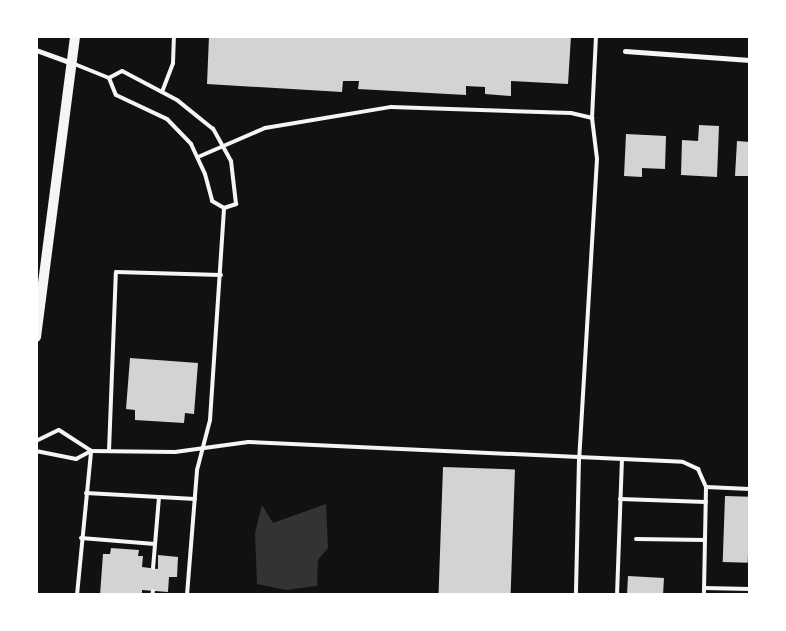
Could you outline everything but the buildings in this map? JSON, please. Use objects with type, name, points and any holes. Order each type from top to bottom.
[{"type":"main road","points":[[36,337],[74,36]]},
{"type":"street","points":[[36,50],[71,63]]},
{"type":"street","points":[[625,51],[750,60]]},
{"type":"lane","points":[[162,92],[173,63],[174,36]]},
{"type":"lane","points":[[576,595],[579,459],[596,159],[592,118],[596,36]]},
{"type":"lane","points":[[71,63],[109,78],[116,95],[167,119],[191,144],[198,157],[212,201],[224,208],[236,204],[231,161],[223,145],[194,111],[122,71],[109,78]]},
{"type":"lane","points":[[198,157],[265,128],[390,107],[572,113],[592,118]]},
{"type":"lane","points":[[187,595],[195,499],[202,449],[210,420],[224,208]]},
{"type":"lane","points":[[109,451],[116,272],[221,275]]},
{"type":"lane","points":[[36,441],[59,430],[90,451]]},
{"type":"lane","points":[[36,451],[76,459],[90,451],[175,452],[248,442],[579,459],[682,462],[698,470],[706,487],[704,595]]},
{"type":"lane","points":[[77,595],[79,554],[90,451]]},
{"type":"lane","points":[[617,595],[622,459]]},
{"type":"lane","points":[[706,487],[750,489]]},
{"type":"lane","points":[[86,494],[195,499]]},
{"type":"lane","points":[[153,568],[159,497]]},
{"type":"lane","points":[[620,498],[706,502]]},
{"type":"lane","points":[[81,538],[155,544]]},
{"type":"lane","points":[[636,539],[705,540]]},
{"type":"lane","points":[[704,588],[750,589]]},
{"type":"shaded area","points":[[326,504],[328,548],[318,560],[317,586],[286,590],[257,584],[255,533],[262,505],[273,523]]}]
